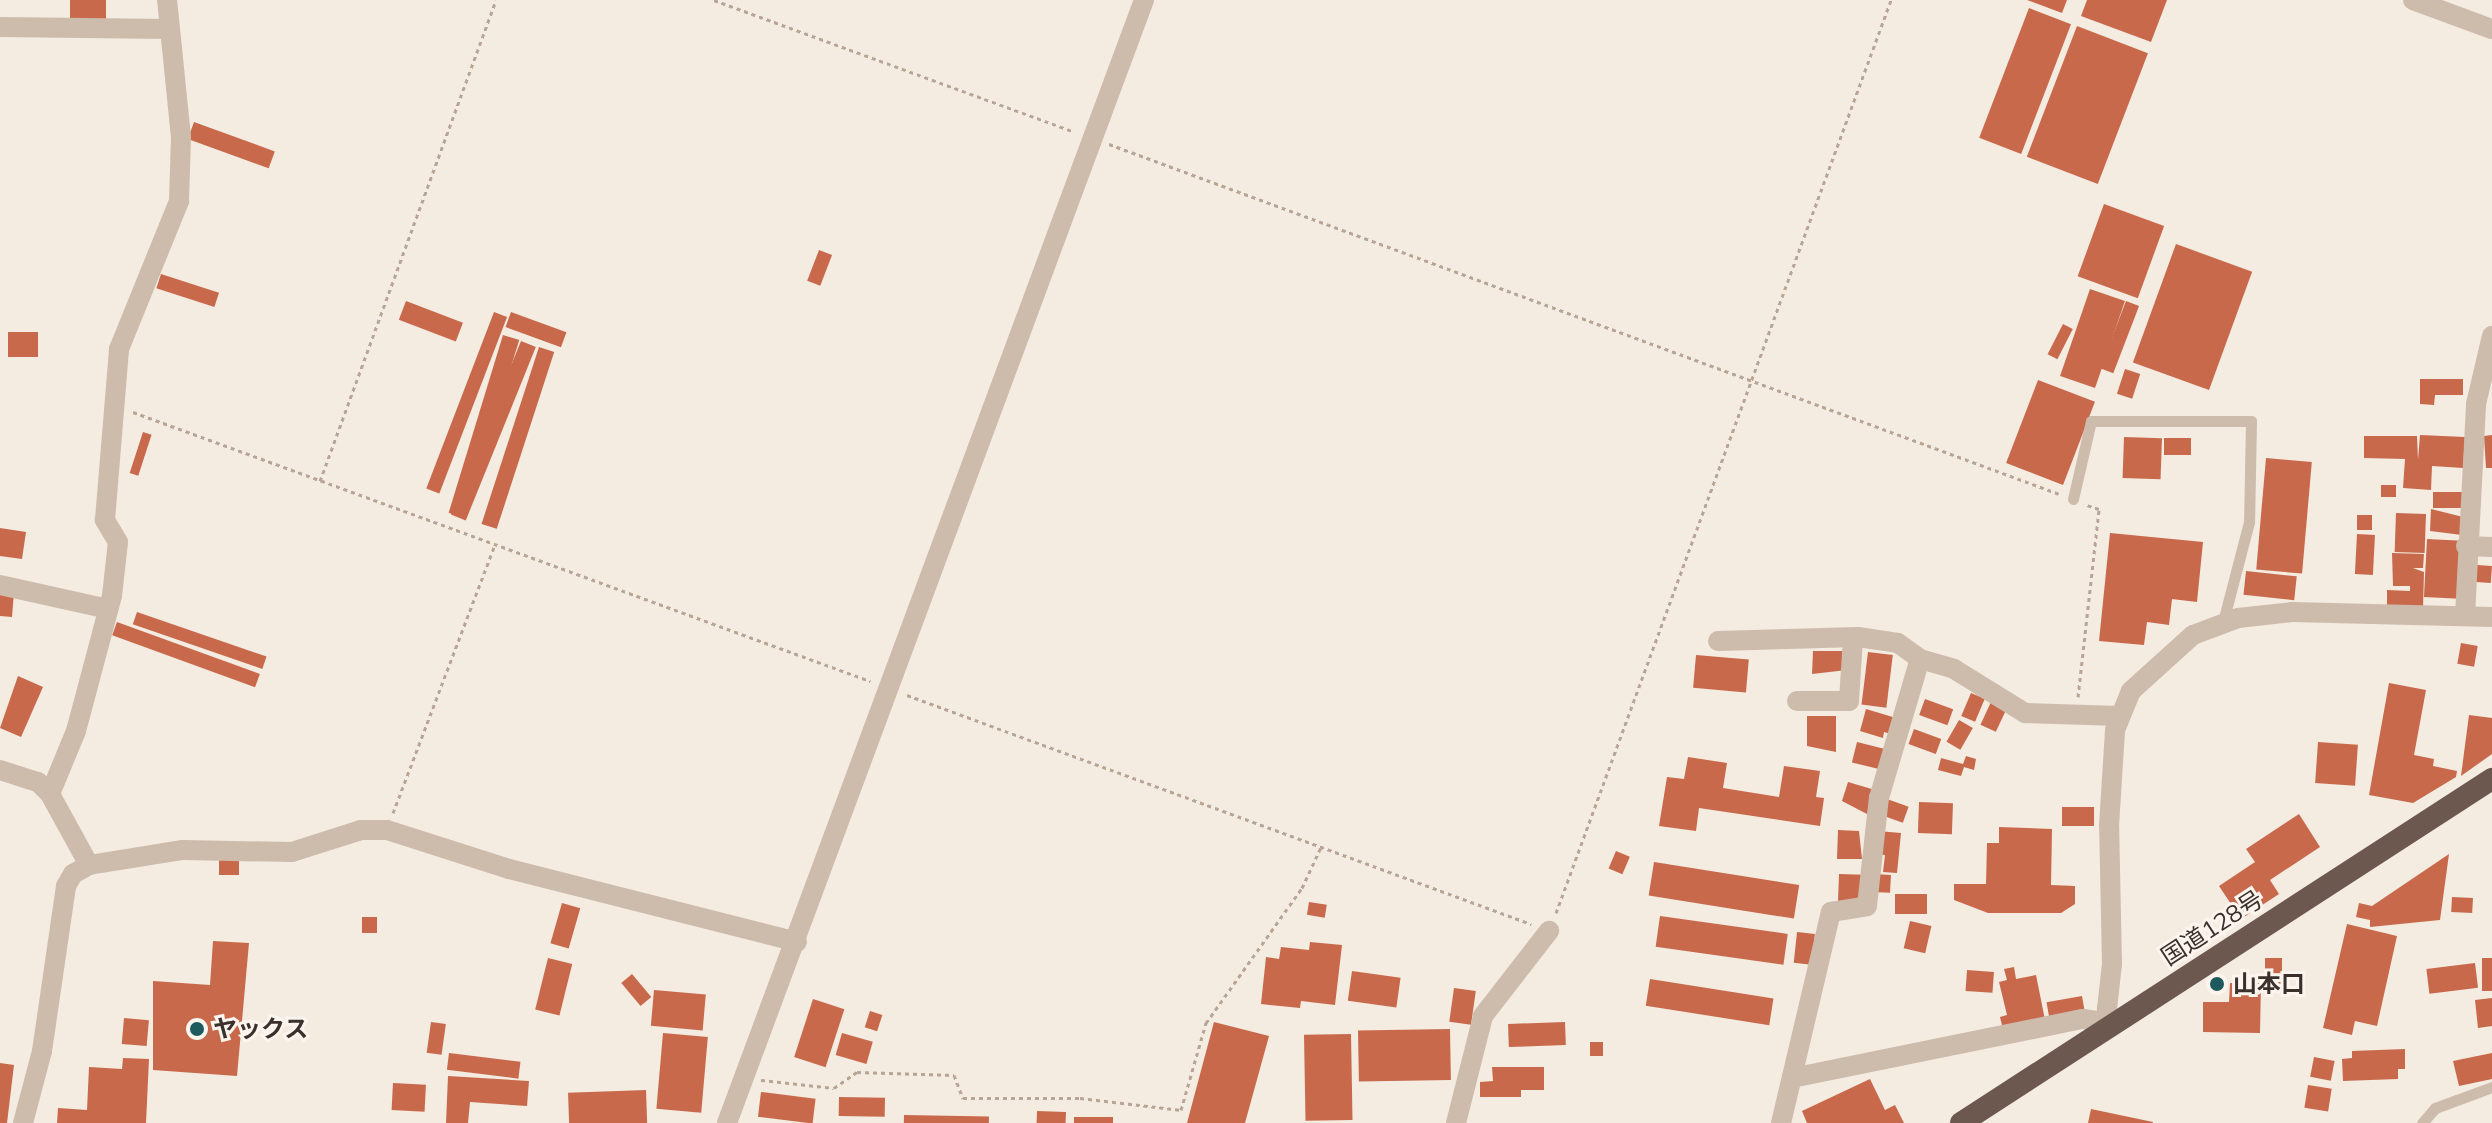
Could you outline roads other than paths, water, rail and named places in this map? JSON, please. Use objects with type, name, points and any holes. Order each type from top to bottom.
[{"type":"highway","name":"国道128号","points":[[1961,1123],[2492,779]]},
{"type":"street","points":[[50,794],[76,731],[108,609],[118,542],[105,520],[119,349],[179,201],[181,137],[167,0]]},
{"type":"street","points":[[727,1123],[797,942],[1144,0]]},
{"type":"street","points":[[2413,0],[2492,29]]},
{"type":"street","points":[[0,27],[168,29]]},
{"type":"street","points":[[2465,616],[2466,546],[2476,404],[2492,336]]},
{"type":"street","points":[[2466,546],[2492,547]]},
{"type":"street","points":[[0,585],[108,609]]},
{"type":"street","points":[[1792,1078],[2083,1019],[2111,1023],[2107,1009],[2112,964],[2109,826],[2119,716],[2131,691],[2193,635],[2223,622],[2292,612],[2492,617]]},
{"type":"street","points":[[1718,641],[1853,638],[1898,643],[1920,659],[1954,669],[2025,713],[2119,716]]},
{"type":"street","points":[[1797,701],[1849,701],[1853,638]]},
{"type":"street","points":[[1781,1123],[1831,912],[1867,906],[1879,798],[1920,659]]},
{"type":"street","points":[[0,770],[38,782],[50,794],[89,865]]},
{"type":"street","points":[[23,1123],[42,1051],[66,886],[73,874],[89,865],[183,850],[292,852],[361,830],[387,830],[509,869],[797,942]]},
{"type":"street","points":[[1456,1123],[1483,1016],[1549,931]]},
{"type":"lane","points":[[2073,499],[2091,421],[2251,421],[2249,522],[2223,622]]},
{"type":"lane","points":[[2422,1123],[2435,1108],[2492,1087]]},
{"type":"place","name":"山本口","points":[[2217,984]]},
{"type":"place","name":"ヤックス","points":[[197,1029]]}]
